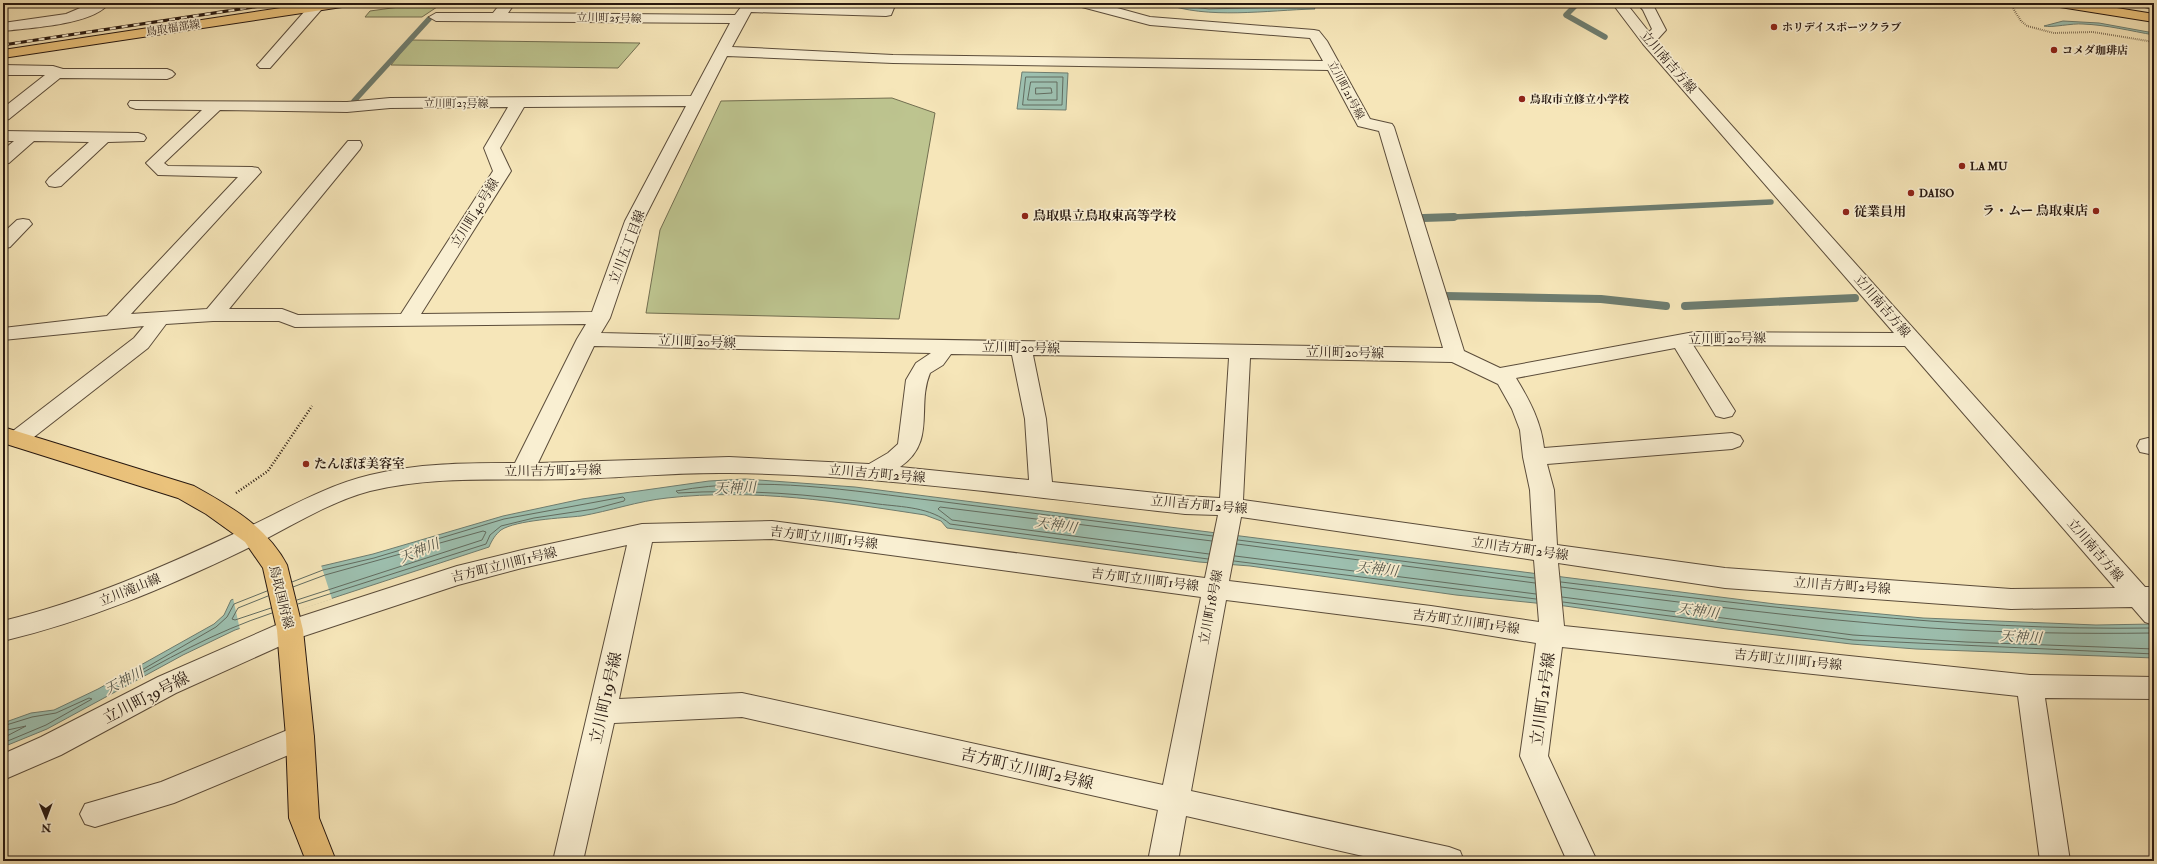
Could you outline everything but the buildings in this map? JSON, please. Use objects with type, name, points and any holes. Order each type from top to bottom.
[{"type":"main road","name":"鳥取福部線","points":[[3,54],[342,3]]},
{"type":"main road","points":[[2060,3],[2151,17]]},
{"type":"main road","name":"鳥取国府線","points":[[10,437],[186,492],[214,508],[253,536],[275,565],[289,626],[300,737],[304,818],[321,861]]},
{"type":"street","points":[[3,27],[77,16],[90,12],[102,3]]},
{"type":"street","points":[[497,17],[508,3]]},
{"type":"street","name":"立川町25号線","points":[[436,16],[497,17],[746,10],[886,12],[889,3]]},
{"type":"street","name":"立川町21号線","points":[[1083,3],[1150,21],[1314,34],[1334,66],[1364,123],[1386,127],[1455,356]]},
{"type":"street","name":"立川南吉方線","points":[[1619,3],[1648,41],[2148,604]]},
{"type":"street","points":[[1644,3],[1649,8],[1659,30],[1648,41]]},
{"type":"street","points":[[265,65],[316,7]]},
{"type":"street","name":"立川五丁目線","points":[[522,472],[587,339],[600,318],[634,221],[722,51],[746,10]]},
{"type":"street","points":[[722,51],[893,59],[1334,66]]},
{"type":"street","points":[[3,70],[53,71],[58,73],[167,74]]},
{"type":"street","points":[[3,116],[58,73]]},
{"type":"street","name":"立川町23号線","points":[[136,104],[347,107],[390,103],[697,101]]},
{"type":"street","name":"立川町40号線","points":[[407,320],[502,171],[492,148],[518,102]]},
{"type":"street","points":[[113,322],[252,172],[164,172],[154,164],[216,105]]},
{"type":"street","points":[[3,136],[138,138]]},
{"type":"street","points":[[3,159],[29,137]]},
{"type":"street","points":[[55,182],[103,138]]},
{"type":"street","points":[[213,315],[354,145]]},
{"type":"street","points":[[3,243],[23,224]]},
{"type":"street","points":[[3,334],[113,322],[213,315],[282,314],[295,321],[600,318]]},
{"type":"street","points":[[10,437],[141,343],[160,319]]},
{"type":"street","name":"立川町20号線","points":[[1498,375],[1694,338],[1912,340]]},
{"type":"street","name":"立川町20号線","points":[[587,339],[1455,356]]},
{"type":"street","points":[[1680,340],[1724,411]]},
{"type":"street","points":[[873,473],[898,456],[908,447],[918,376],[924,368],[941,357],[944,346]]},
{"type":"street","points":[[1021,348],[1032,389],[1037,430],[1041,490]]},
{"type":"street","name":"立川町18号線","points":[[1163,861],[1173,802],[1230,512],[1240,351]]},
{"type":"street","points":[[1455,356],[1506,379],[1523,410],[1531,430],[1534,457],[1542,490],[1546,557]]},
{"type":"street","points":[[1534,457],[1732,441]]},
{"type":"street","name":"立川吉方町2号線","points":[[253,536],[339,493],[368,484],[404,476],[486,471],[522,472],[728,465],[873,473],[1185,504],[1230,512],[1546,557],[1725,578],[2011,599],[2148,604]]},
{"type":"street","name":"吉方町立川町1号線","points":[[289,626],[457,576],[522,559],[642,534],[772,530],[1100,575],[1216,584],[1431,616],[1552,628],[2030,686],[2154,688]]},
{"type":"street","name":"立川町19号線","points":[[568,861],[603,712],[642,534]]},
{"type":"street","name":"立川滝山線","points":[[3,631],[27,626],[110,599],[253,536]]},
{"type":"street","name":"立川町21号線","points":[[1546,557],[1552,628],[1534,756],[1582,861]]},
{"type":"street","name":"立川町39号線","points":[[3,767],[71,736],[167,685],[289,626]]},
{"type":"street","points":[[2030,686],[2055,861]]},
{"type":"street","name":"吉方町立川町2号線","points":[[603,712],[742,705],[1173,802],[1449,861]]},
{"type":"street","points":[[95,814],[164,794],[300,737]]},
{"type":"path","points":[[2011,5],[2021,21],[2027,26],[2054,33],[2093,32],[2154,42]]},
{"type":"path","points":[[214,508],[268,471],[312,406]]},
{"type":"green space","points":[[428,3],[443,3],[422,17],[365,17],[370,11]]},
{"type":"green space","points":[[411,40],[640,43],[618,68],[391,65]]},
{"type":"green space","points":[[892,98],[935,113],[899,319],[646,313],[660,230],[721,101]]},
{"type":"water","points":[[1163,3],[1209,9],[1313,6],[1315,9],[1218,13],[1180,8]]},
{"type":"water","points":[[2063,21],[2099,23],[2154,33],[2154,35],[2092,25],[2078,24],[2044,26]]},
{"type":"water","points":[[1022,72],[1068,73],[1066,110],[1017,109]]},
{"type":"water","name":"天神川","points":[[745,479],[855,487],[1775,604],[1923,618],[2096,625],[2154,624],[2154,658],[1916,649],[1851,644],[1727,629],[1565,606],[1456,595],[1250,566],[1199,562],[947,528],[941,521],[925,515],[861,505],[797,498],[700,495],[656,499],[603,512],[540,520],[508,527],[501,530],[497,534],[489,547],[235,630],[183,655],[47,729],[3,747],[3,723],[31,713],[54,710],[98,689],[214,624],[224,615],[231,600],[322,566],[373,554],[503,516],[582,499],[709,481]]},
{"type":"pier","points":[[321,565],[332,599],[240,630],[233,598]]},
{"type":"waterway","points":[[1578,3],[1566,15],[1605,37]]},
{"type":"waterway","points":[[354,101],[429,19]]},
{"type":"waterway","points":[[1451,217],[1771,202]]},
{"type":"waterway","points":[[1423,218],[1451,217]]},
{"type":"waterway","points":[[1432,218],[1451,217]]},
{"type":"waterway","points":[[1445,296],[1601,299],[1666,306]]},
{"type":"waterway","points":[[1685,306],[1855,298]]},
{"type":"railway","points":[[3,45],[280,3]]},
{"type":"railway","points":[[2124,3],[2154,8]]},
{"type":"place","name":"ホリデイスポーツクラブ","points":[[1774,27]]},
{"type":"place","name":"コメダ珈琲店","points":[[2054,50]]},
{"type":"place","name":"鳥取市立修立小学校","points":[[1522,99]]},
{"type":"place","name":"LA MU","points":[[1962,166]]},
{"type":"place","name":"DAISO","points":[[1911,193]]},
{"type":"place","name":"ラ・ムー 鳥取東店","points":[[2096,211]]},
{"type":"place","name":"従業員用","points":[[1846,212]]},
{"type":"place","name":"鳥取県立鳥取東高等学校","points":[[1025,216]]},
{"type":"place","name":"たんぽぽ美容室","points":[[306,464]]}]
